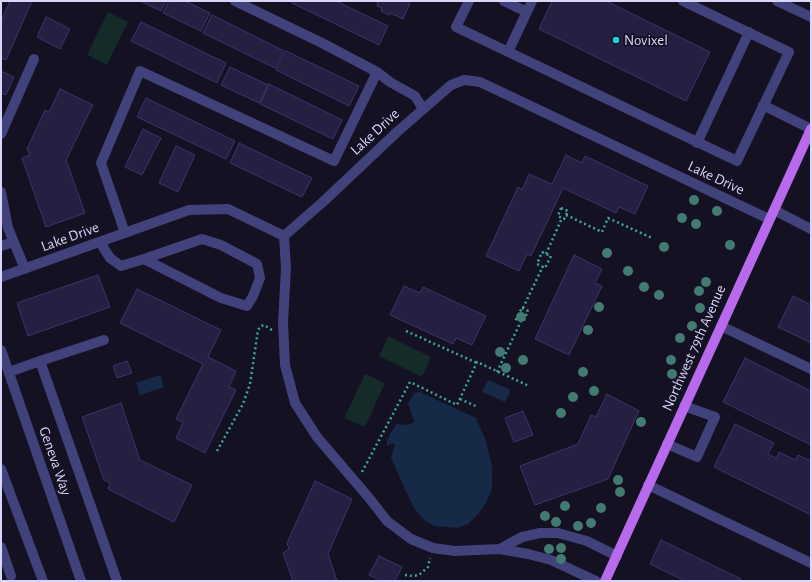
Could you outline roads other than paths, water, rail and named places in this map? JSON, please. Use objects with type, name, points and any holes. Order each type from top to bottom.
[{"type":"main road","name":"Northwest 79th Avenue","points":[[605,581],[811,129]]},
{"type":"street","points":[[235,1],[322,43],[377,72],[390,82],[415,96],[423,109]]},
{"type":"street","points":[[469,1],[456,27],[737,161],[789,52],[683,1]]},
{"type":"street","points":[[504,1],[527,12]]},
{"type":"street","points":[[508,52],[532,1]]},
{"type":"street","points":[[776,1],[811,17]]},
{"type":"street","points":[[697,143],[749,32]]},
{"type":"street","points":[[1,134],[34,59]]},
{"type":"street","points":[[125,233],[101,163],[140,71],[334,161],[377,72]]},
{"type":"street","name":"Lake Drive","points":[[1,277],[189,210],[228,209],[284,236],[423,109],[451,85],[464,80],[480,82],[772,215],[811,229]]},
{"type":"street","points":[[763,105],[811,129]]},
{"type":"street","points":[[1,192],[5,226],[14,242],[25,269]]},
{"type":"street","points":[[284,236],[286,268],[283,323],[285,365],[295,403],[317,437],[387,521],[411,539],[432,548],[455,551],[500,549],[551,560],[596,581]]},
{"type":"street","points":[[100,242],[110,258],[121,266],[202,239],[221,245],[257,264],[260,278],[253,296],[247,306],[221,298],[144,259]]},
{"type":"street","points":[[1,246],[14,242]]},
{"type":"street","points":[[722,326],[811,368]]},
{"type":"street","points":[[9,372],[104,340]]},
{"type":"street","name":"Geneva Way","points":[[1,350],[81,581]]},
{"type":"street","points":[[40,361],[117,581]]},
{"type":"street","points":[[667,444],[697,457],[715,417],[684,406]]},
{"type":"street","points":[[1,469],[43,581]]},
{"type":"street","points":[[648,485],[811,563]]},
{"type":"street","points":[[500,549],[522,537],[540,533],[558,533],[570,535],[587,541],[617,556]]},
{"type":"street","points":[[1,547],[11,576]]},
{"type":"water","points":[[160,375],[164,387],[140,395],[136,383]]},
{"type":"water","points":[[488,380],[511,390],[505,402],[482,392]]},
{"type":"water","points":[[420,392],[476,418],[486,441],[492,467],[492,488],[487,501],[479,513],[468,524],[457,528],[434,526],[423,519],[414,508],[391,457],[395,445],[393,443],[387,446],[387,440],[396,424],[408,425],[415,422],[408,404],[414,393]]},
{"type":"place","name":"Novixel","points":[[616,40]]}]
